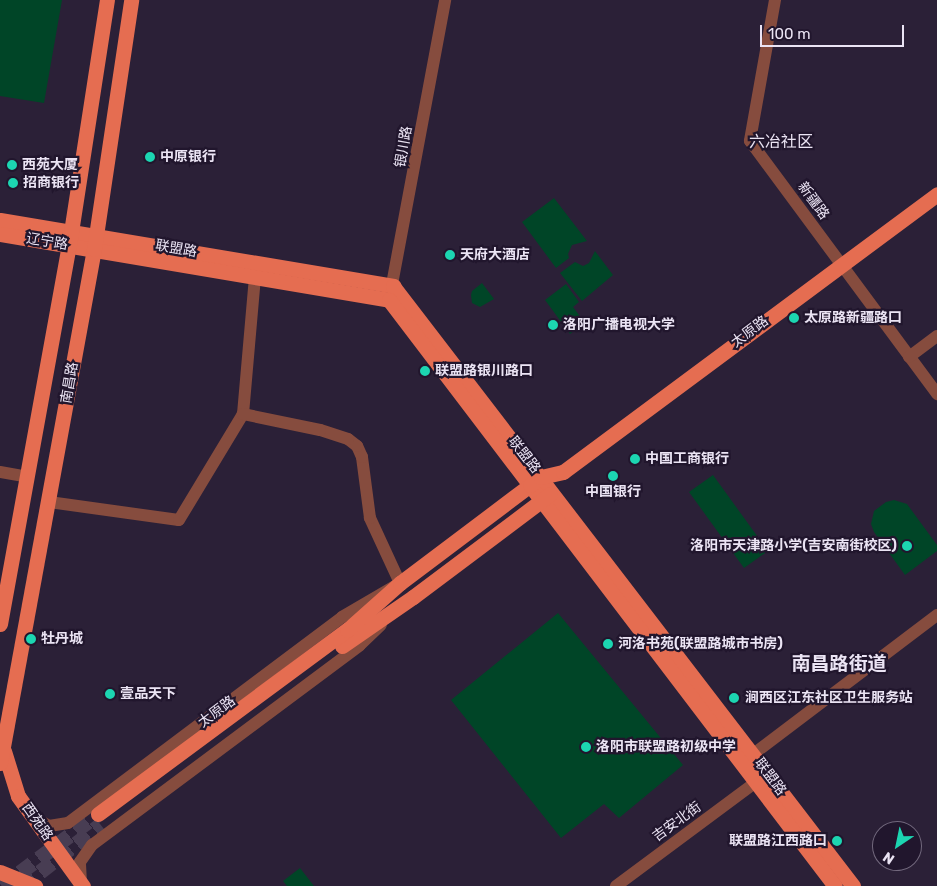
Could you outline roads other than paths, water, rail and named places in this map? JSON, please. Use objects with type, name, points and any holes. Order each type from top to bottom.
[{"type":"main road","name":"南昌路","points":[[0,624],[70,238],[107,0]]},
{"type":"main road","name":"南昌路","points":[[2,752],[95,242],[131,0]]},
{"type":"main road","name":"太原路","points":[[563,472],[547,496],[413,596],[101,818],[347,630],[400,583],[536,481],[563,472],[840,264],[937,194]]},
{"type":"main road","name":"辽宁路","points":[[0,220],[70,238],[95,242]]},
{"type":"main road","name":"辽宁路","points":[[0,234],[70,238]]},
{"type":"main road","name":"联盟路","points":[[95,242],[256,277],[391,293]]},
{"type":"main road","name":"联盟路","points":[[95,242],[391,293],[536,481],[756,782],[835,886]]},
{"type":"main road","name":"联盟路","points":[[547,496],[752,754],[853,886]]},
{"type":"main road","name":"西苑路","points":[[2,752],[18,796],[82,884]]},
{"type":"main road","points":[[0,872],[35,886]]},
{"type":"street","name":"银川路","points":[[391,293],[446,0]]},
{"type":"street","name":"新疆路","points":[[775,0],[750,141],[937,394]]},
{"type":"street","points":[[49,502],[179,520],[243,414],[256,277]]},
{"type":"street","points":[[910,357],[937,336]]},
{"type":"street","points":[[243,414],[320,430],[348,439],[357,446],[362,457],[370,518],[400,583]]},
{"type":"street","points":[[0,472],[27,477]]},
{"type":"street","name":"太原路","points":[[32,817],[49,826],[68,823],[342,617],[400,583]]},
{"type":"street","name":"太原路","points":[[82,884],[80,862],[92,845],[360,645],[413,596]]},
{"type":"street","points":[[752,754],[937,615]]},
{"type":"street","name":"吉安北街","points":[[616,886],[756,782]]},
{"type":"tunnel","points":[[2,886],[98,814]]},
{"type":"tunnel","points":[[22,886],[101,824]]},
{"type":"place","name":"中原银行","points":[[150,157]]},
{"type":"place","name":"西苑大厦","points":[[12,165]]},
{"type":"place","name":"招商银行","points":[[13,183]]},
{"type":"place","name":"天府大酒店","points":[[450,255]]},
{"type":"place","name":"太原路新疆路口","points":[[794,318]]},
{"type":"place","name":"洛阳广播电视大学","points":[[553,325]]},
{"type":"place","name":"联盟路银川路口","points":[[425,371]]},
{"type":"place","name":"中国工商银行","points":[[635,459]]},
{"type":"place","name":"中国银行","points":[[613,476]]},
{"type":"place","name":"洛阳市天津路小学(吉安南街校区)","points":[[907,546]]},
{"type":"place","name":"牡丹城","points":[[31,639]]},
{"type":"place","name":"河洛书苑(联盟路城市书房)","points":[[608,644]]},
{"type":"place","name":"壹品天下","points":[[110,694]]},
{"type":"place","name":"涧西区江东社区卫生服务站","points":[[734,698]]},
{"type":"place","name":"洛阳市联盟路初级中学","points":[[586,747]]},
{"type":"place","name":"联盟路江西路口","points":[[837,841]]},
{"type":"district","name":"六冶社区","points":[[781,142]]},
{"type":"district","name":"南昌路街道","points":[[839,664]]}]
